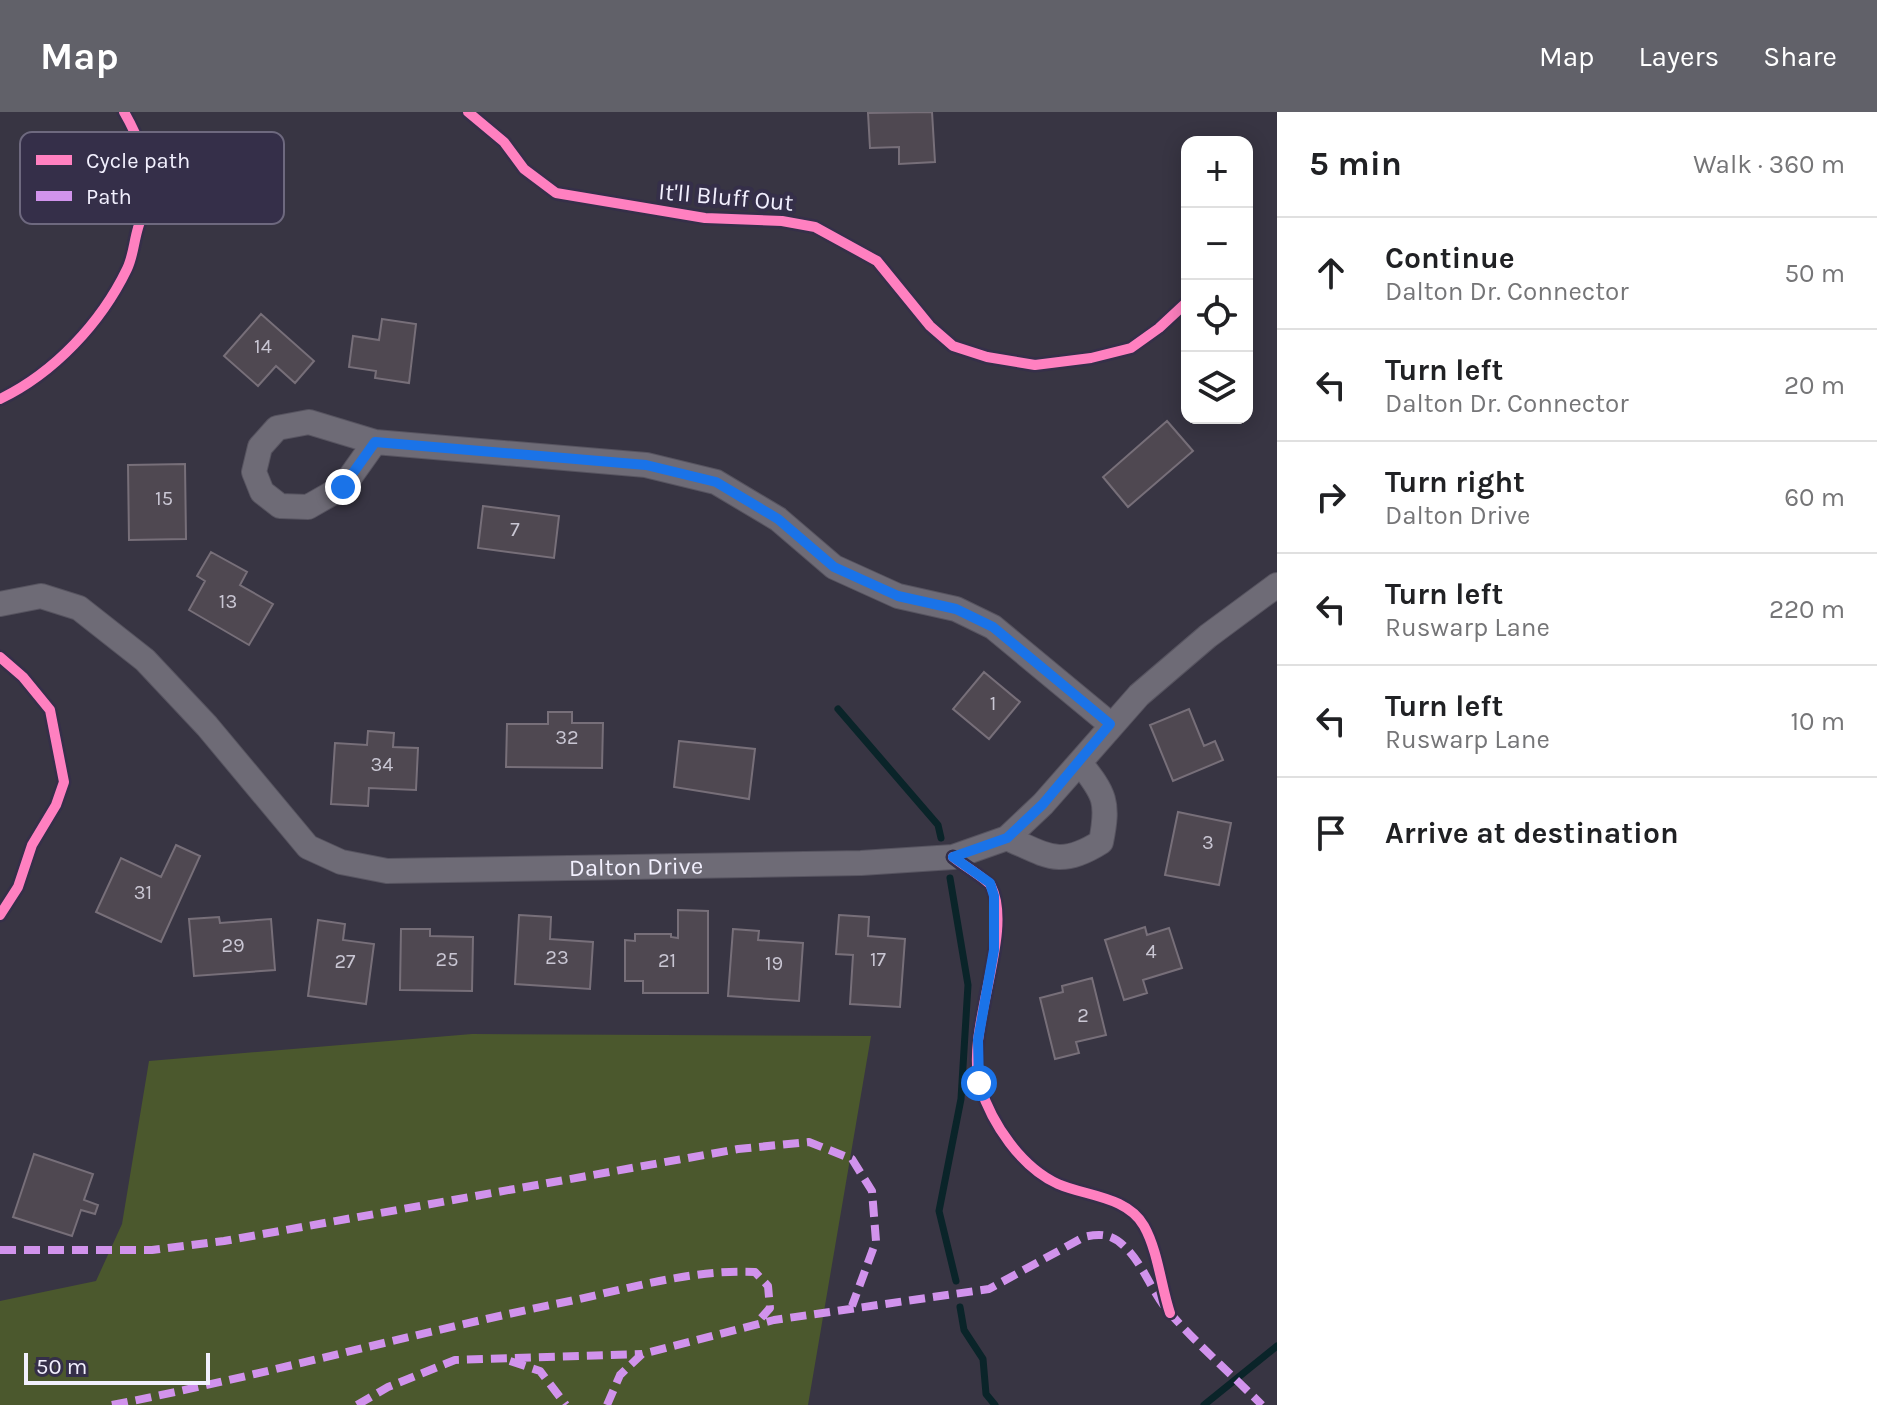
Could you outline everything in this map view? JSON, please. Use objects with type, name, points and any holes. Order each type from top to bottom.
[{"type":"street","points":[[375,442],[343,487],[308,507],[280,506],[262,492],[254,472],[260,447],[277,428],[309,422],[375,442],[646,465],[716,482],[778,519],[834,567],[898,596],[956,609],[993,627],[1110,724]]},
{"type":"street","name":"Dalton Drive","points":[[0,604],[41,596],[79,608],[145,660],[207,726],[308,847],[341,862],[387,871],[861,863],[953,857],[1007,838],[1080,763],[1110,724],[1208,636],[1277,585]]},
{"type":"street","points":[[1007,838],[1052,859],[1077,857],[1101,842],[1106,815],[1103,791],[1080,763]]},
{"type":"green space","points":[[472,1034],[871,1036],[808,1405],[0,1405],[0,1301],[96,1281],[122,1224],[149,1061]]},
{"type":"building","points":[[932,112],[935,162],[899,164],[899,147],[870,148],[868,113]]},
{"type":"building","points":[[261,314],[314,361],[295,383],[276,366],[258,386],[224,356]]},
{"type":"building","points":[[382,319],[416,324],[409,383],[375,378],[376,371],[349,367],[353,336],[379,340]]},
{"type":"building","points":[[1167,421],[1193,451],[1128,507],[1103,477]]},
{"type":"building","points":[[185,464],[186,539],[129,540],[128,465]]},
{"type":"building","points":[[483,506],[559,516],[554,558],[478,548]]},
{"type":"building","points":[[211,552],[247,572],[240,585],[273,604],[249,645],[189,610],[205,581],[197,576]]},
{"type":"building","points":[[984,672],[1020,702],[989,739],[953,709]]},
{"type":"building","points":[[1189,709],[1204,746],[1215,741],[1223,760],[1173,781],[1150,725]]},
{"type":"building","points":[[548,712],[572,712],[572,723],[603,723],[602,768],[506,767],[507,724],[548,724]]},
{"type":"building","points":[[368,731],[394,733],[393,747],[418,748],[416,790],[369,788],[368,806],[331,804],[335,743],[367,745]]},
{"type":"building","points":[[679,741],[755,749],[749,799],[674,787]]},
{"type":"building","points":[[1178,812],[1231,823],[1219,885],[1165,875]]},
{"type":"building","points":[[176,845],[200,856],[161,942],[96,912],[121,858],[161,877]]},
{"type":"building","points":[[678,910],[708,911],[708,993],[643,993],[643,981],[625,981],[625,940],[635,941],[635,934],[671,934],[671,937],[678,938]]},
{"type":"building","points":[[519,915],[551,917],[550,939],[593,942],[590,989],[515,984]]},
{"type":"building","points":[[839,915],[869,917],[868,936],[905,939],[900,1007],[850,1004],[853,955],[836,954]]},
{"type":"building","points":[[219,917],[220,923],[271,919],[275,970],[194,976],[189,919]]},
{"type":"building","points":[[318,920],[345,924],[343,940],[374,944],[366,1004],[308,996]]},
{"type":"building","points":[[1145,927],[1147,935],[1169,928],[1182,968],[1143,980],[1147,993],[1124,1000],[1105,940]]},
{"type":"building","points":[[401,929],[430,929],[430,936],[473,937],[472,991],[400,990]]},
{"type":"building","points":[[733,929],[759,931],[758,940],[803,943],[799,1001],[728,996]]},
{"type":"building","points":[[1092,978],[1106,1035],[1076,1042],[1079,1053],[1055,1059],[1040,998],[1063,992],[1062,986]]},
{"type":"building","points":[[34,1154],[93,1174],[84,1200],[98,1205],[95,1214],[81,1210],[72,1236],[13,1217]]},
{"type":"waterway","points":[[838,709],[938,825],[941,838]]},
{"type":"waterway","points":[[950,878],[968,985],[961,1099],[939,1211],[956,1281]]},
{"type":"waterway","points":[[960,1307],[964,1330],[983,1359],[986,1394],[995,1405]]},
{"type":"waterway","points":[[1204,1405],[1277,1346]]},
{"type":"marked path","points":[[0,1250],[152,1250],[224,1241],[738,1149],[809,1142],[852,1159],[872,1191],[876,1241],[852,1306]]},
{"type":"marked path","points":[[607,1405],[620,1375],[642,1354],[774,1320],[989,1289],[1084,1237],[1101,1235],[1115,1239],[1131,1253],[1169,1312],[1262,1405]]},
{"type":"marked path","points":[[112,1405],[512,1313],[662,1280],[709,1273],[755,1272],[768,1286],[770,1308],[755,1325]]},
{"type":"marked path","points":[[357,1405],[388,1387],[455,1360],[642,1354]]},
{"type":"marked path","points":[[510,1361],[540,1371],[566,1405]]},
{"type":"cycle path","points":[[124,112],[135,132]]},
{"type":"cycle path","name":"It'll Bluff Out","points":[[468,112],[504,142],[524,169],[556,193],[705,218],[782,221],[815,227],[877,261],[930,326],[953,346],[987,357],[1035,365],[1091,358],[1131,348],[1181,308]]},
{"type":"cycle path","points":[[0,399],[57,361],[90,327],[129,264],[139,224]]},
{"type":"cycle path","points":[[0,657],[23,677],[50,710],[64,782],[56,805],[32,845],[18,887],[0,915]]},
{"type":"cycle path","points":[[953,857],[989,883],[997,906],[994,955],[978,1038],[977,1063],[980,1086],[992,1115],[1010,1143],[1032,1167],[1058,1184],[1105,1198],[1137,1216],[1153,1246],[1170,1313]]},
{"type":"route","points":[[343,487],[375,442],[646,465],[716,482],[778,519],[834,567],[898,596],[956,609],[993,627],[1110,724],[1043,804],[1007,838],[953,857],[973,874],[990,883],[994,896],[996,928],[978,1040],[979,1083]]}]
